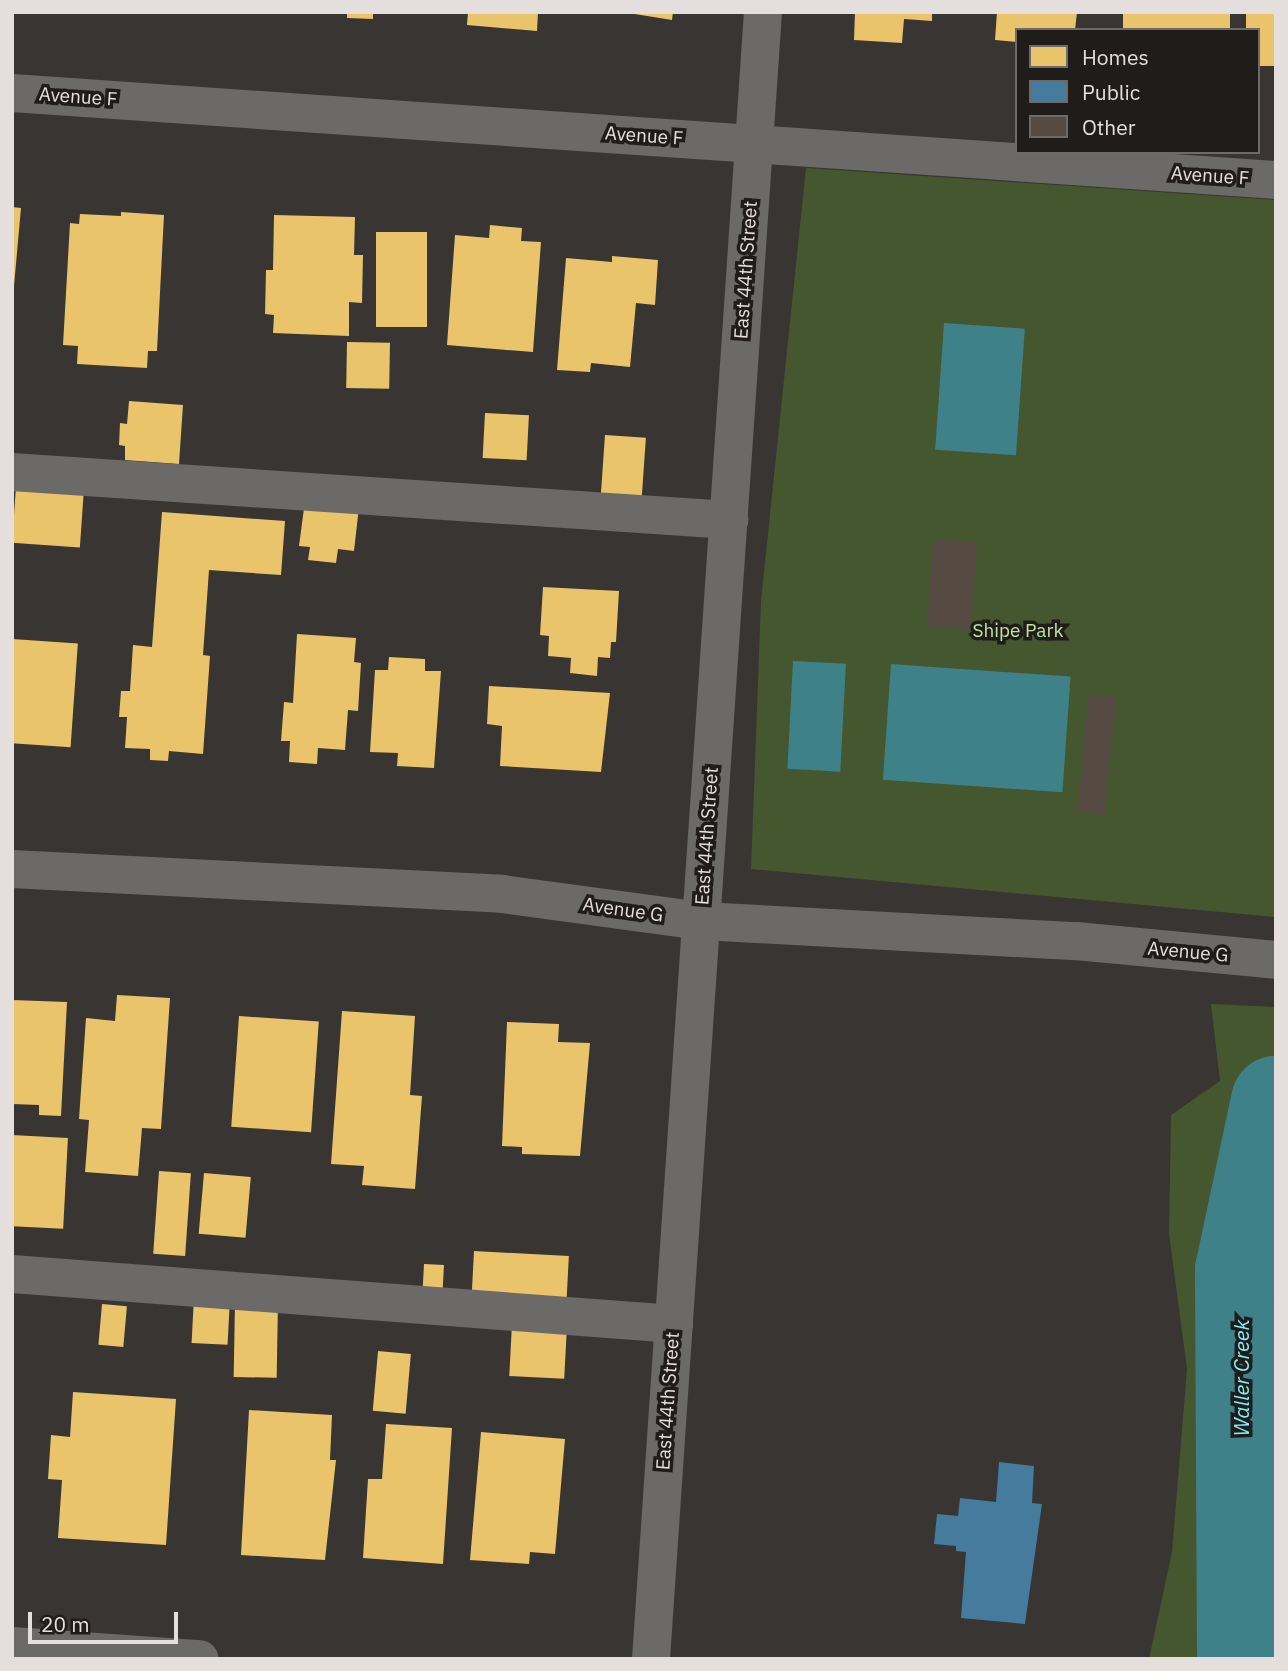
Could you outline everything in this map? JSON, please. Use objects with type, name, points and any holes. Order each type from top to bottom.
[{"type":"street","name":"East 44th Street","points":[[651,1659],[763,12]]},
{"type":"street","name":"Avenue F","points":[[12,93],[1276,180]]},
{"type":"street","points":[[12,472],[729,520]]},
{"type":"street","name":"Avenue G","points":[[12,869],[502,894],[702,921],[1076,941],[1263,959]]},
{"type":"street","points":[[12,1274],[674,1324]]},
{"type":"street","points":[[12,1646],[200,1659]]},
{"type":"green space","name":"Shipe Park","points":[[806,168],[1276,200],[1276,917],[751,869],[761,601]]},
{"type":"green space","points":[[1211,1004],[1276,1007],[1276,1659],[1149,1659],[1172,1552],[1187,1369],[1169,1234],[1171,1115],[1220,1081]]},
{"type":"water","points":[[944,323],[1025,329],[1016,455],[935,450]]},
{"type":"water","points":[[793,661],[846,664],[840,772],[787,769]]},
{"type":"water","points":[[891,664],[1071,677],[1062,792],[883,780]]},
{"type":"building: Homes","points":[[347,12],[373,12],[373,19],[347,18]]},
{"type":"building: Homes","points":[[468,12],[538,12],[537,31],[467,25]]},
{"type":"building: Homes","points":[[622,12],[673,12],[672,20]]},
{"type":"building: Homes","points":[[855,12],[932,12],[932,21],[904,19],[902,43],[854,40]]},
{"type":"building: Homes","points":[[997,12],[1077,12],[1075,28],[1015,28],[1015,42],[995,40]]},
{"type":"building: Homes","points":[[1123,12],[1230,12],[1230,28],[1123,28]]},
{"type":"building: Homes","points":[[1246,12],[1276,12],[1276,66],[1260,66],[1260,28],[1246,28]]},
{"type":"building: Homes","points":[[12,207],[21,208],[14,286],[12,286]]},
{"type":"building: Homes","points":[[121,212],[164,215],[157,351],[148,351],[147,368],[77,364],[78,346],[63,345],[70,223],[79,224],[80,214],[121,216]]},
{"type":"building: Homes","points":[[274,215],[355,217],[354,255],[363,255],[362,303],[349,302],[349,336],[273,333],[274,315],[265,314],[266,270],[273,270]]},
{"type":"building: Homes","points":[[490,225],[522,228],[521,241],[541,242],[533,352],[447,345],[455,235],[489,238]]},
{"type":"building: Homes","points":[[376,232],[427,232],[427,327],[376,327]]},
{"type":"building: Homes","points":[[612,256],[658,260],[655,305],[636,303],[630,367],[591,363],[590,372],[557,370],[566,258],[612,262]]},
{"type":"building: Homes","points":[[347,342],[390,343],[389,389],[346,388]]},
{"type":"building: Homes","points":[[129,401],[183,405],[179,464],[125,460],[125,446],[119,445],[120,423],[127,424]]},
{"type":"building: Homes","points":[[485,413],[529,415],[527,460],[483,458]]},
{"type":"building: Homes","points":[[605,435],[646,438],[642,501],[601,498]]},
{"type":"building: Homes","points":[[16,486],[84,491],[80,548],[12,543]]},
{"type":"building: Homes","points":[[305,501],[359,507],[354,551],[338,549],[336,563],[308,560],[310,547],[299,546]]},
{"type":"building: Homes","points":[[162,512],[285,521],[281,575],[209,570],[203,655],[210,656],[203,754],[169,751],[168,761],[150,760],[150,749],[125,748],[127,717],[119,717],[121,691],[130,691],[133,645],[152,647]]},
{"type":"building: Homes","points":[[543,587],[619,591],[616,642],[611,642],[610,658],[598,657],[597,676],[570,673],[571,658],[548,656],[549,636],[540,635]]},
{"type":"building: Homes","points":[[297,634],[356,638],[354,662],[361,663],[358,711],[348,710],[345,750],[318,748],[317,764],[289,762],[290,741],[281,741],[284,702],[293,703]]},
{"type":"building: Homes","points":[[12,639],[78,644],[71,747],[12,743]]},
{"type":"building: Homes","points":[[389,657],[425,659],[425,671],[441,671],[434,768],[397,766],[398,753],[370,752],[375,670],[388,670]]},
{"type":"building: Homes","points":[[489,686],[610,693],[601,772],[500,766],[502,726],[487,724]]},
{"type":"building: Homes","points":[[117,995],[170,998],[161,1129],[142,1128],[138,1176],[85,1172],[89,1120],[79,1119],[86,1018],[115,1021]]},
{"type":"building: Homes","points":[[12,1000],[67,1002],[61,1116],[39,1115],[39,1105],[12,1104]]},
{"type":"building: Homes","points":[[342,1011],[415,1016],[410,1095],[422,1096],[415,1189],[362,1185],[364,1166],[331,1164]]},
{"type":"building: Homes","points":[[239,1016],[319,1022],[311,1132],[231,1127]]},
{"type":"building: Homes","points":[[507,1022],[559,1024],[558,1042],[590,1043],[580,1156],[522,1154],[522,1147],[502,1146]]},
{"type":"building: Homes","points":[[12,1135],[68,1138],[63,1229],[12,1226]]},
{"type":"building: Homes","points":[[159,1171],[191,1173],[185,1256],[153,1254]]},
{"type":"building: Homes","points":[[204,1173],[251,1177],[246,1238],[199,1234]]},
{"type":"building: Homes","points":[[474,1251],[569,1256],[567,1299],[472,1294]]},
{"type":"building: Homes","points":[[424,1264],[444,1265],[443,1289],[423,1288]]},
{"type":"building: Homes","points":[[194,1297],[230,1299],[228,1345],[192,1343]]},
{"type":"building: Homes","points":[[235,1301],[278,1302],[277,1378],[234,1377]]},
{"type":"building: Homes","points":[[102,1304],[127,1306],[123,1347],[98,1345]]},
{"type":"building: Homes","points":[[512,1324],[567,1327],[564,1379],[509,1376]]},
{"type":"building: Homes","points":[[378,1351],[411,1354],[406,1414],[373,1411]]},
{"type":"building: Homes","points":[[73,1392],[176,1399],[166,1545],[58,1538],[62,1480],[48,1479],[51,1435],[70,1437]]},
{"type":"building: Homes","points":[[249,1410],[332,1415],[330,1460],[336,1460],[325,1560],[241,1555]]},
{"type":"building: Homes","points":[[386,1424],[452,1428],[443,1564],[363,1558],[368,1479],[382,1479]]},
{"type":"building: Homes","points":[[481,1432],[565,1439],[555,1554],[530,1552],[529,1564],[470,1560]]},
{"type":"building: Public","points":[[999,1462],[1034,1466],[1032,1503],[1042,1504],[1025,1624],[961,1618],[966,1552],[956,1551],[956,1546],[934,1544],[937,1514],[958,1516],[960,1498],[996,1502]]},
{"type":"building: Other","points":[[933,539],[977,542],[971,630],[927,627]]},
{"type":"building: Other","points":[[1089,694],[1117,697],[1104,815],[1077,812]]},
{"type":"waterway","name":"Waller Creek","points":[[1242,1659],[1240,1270],[1276,1101]]}]
